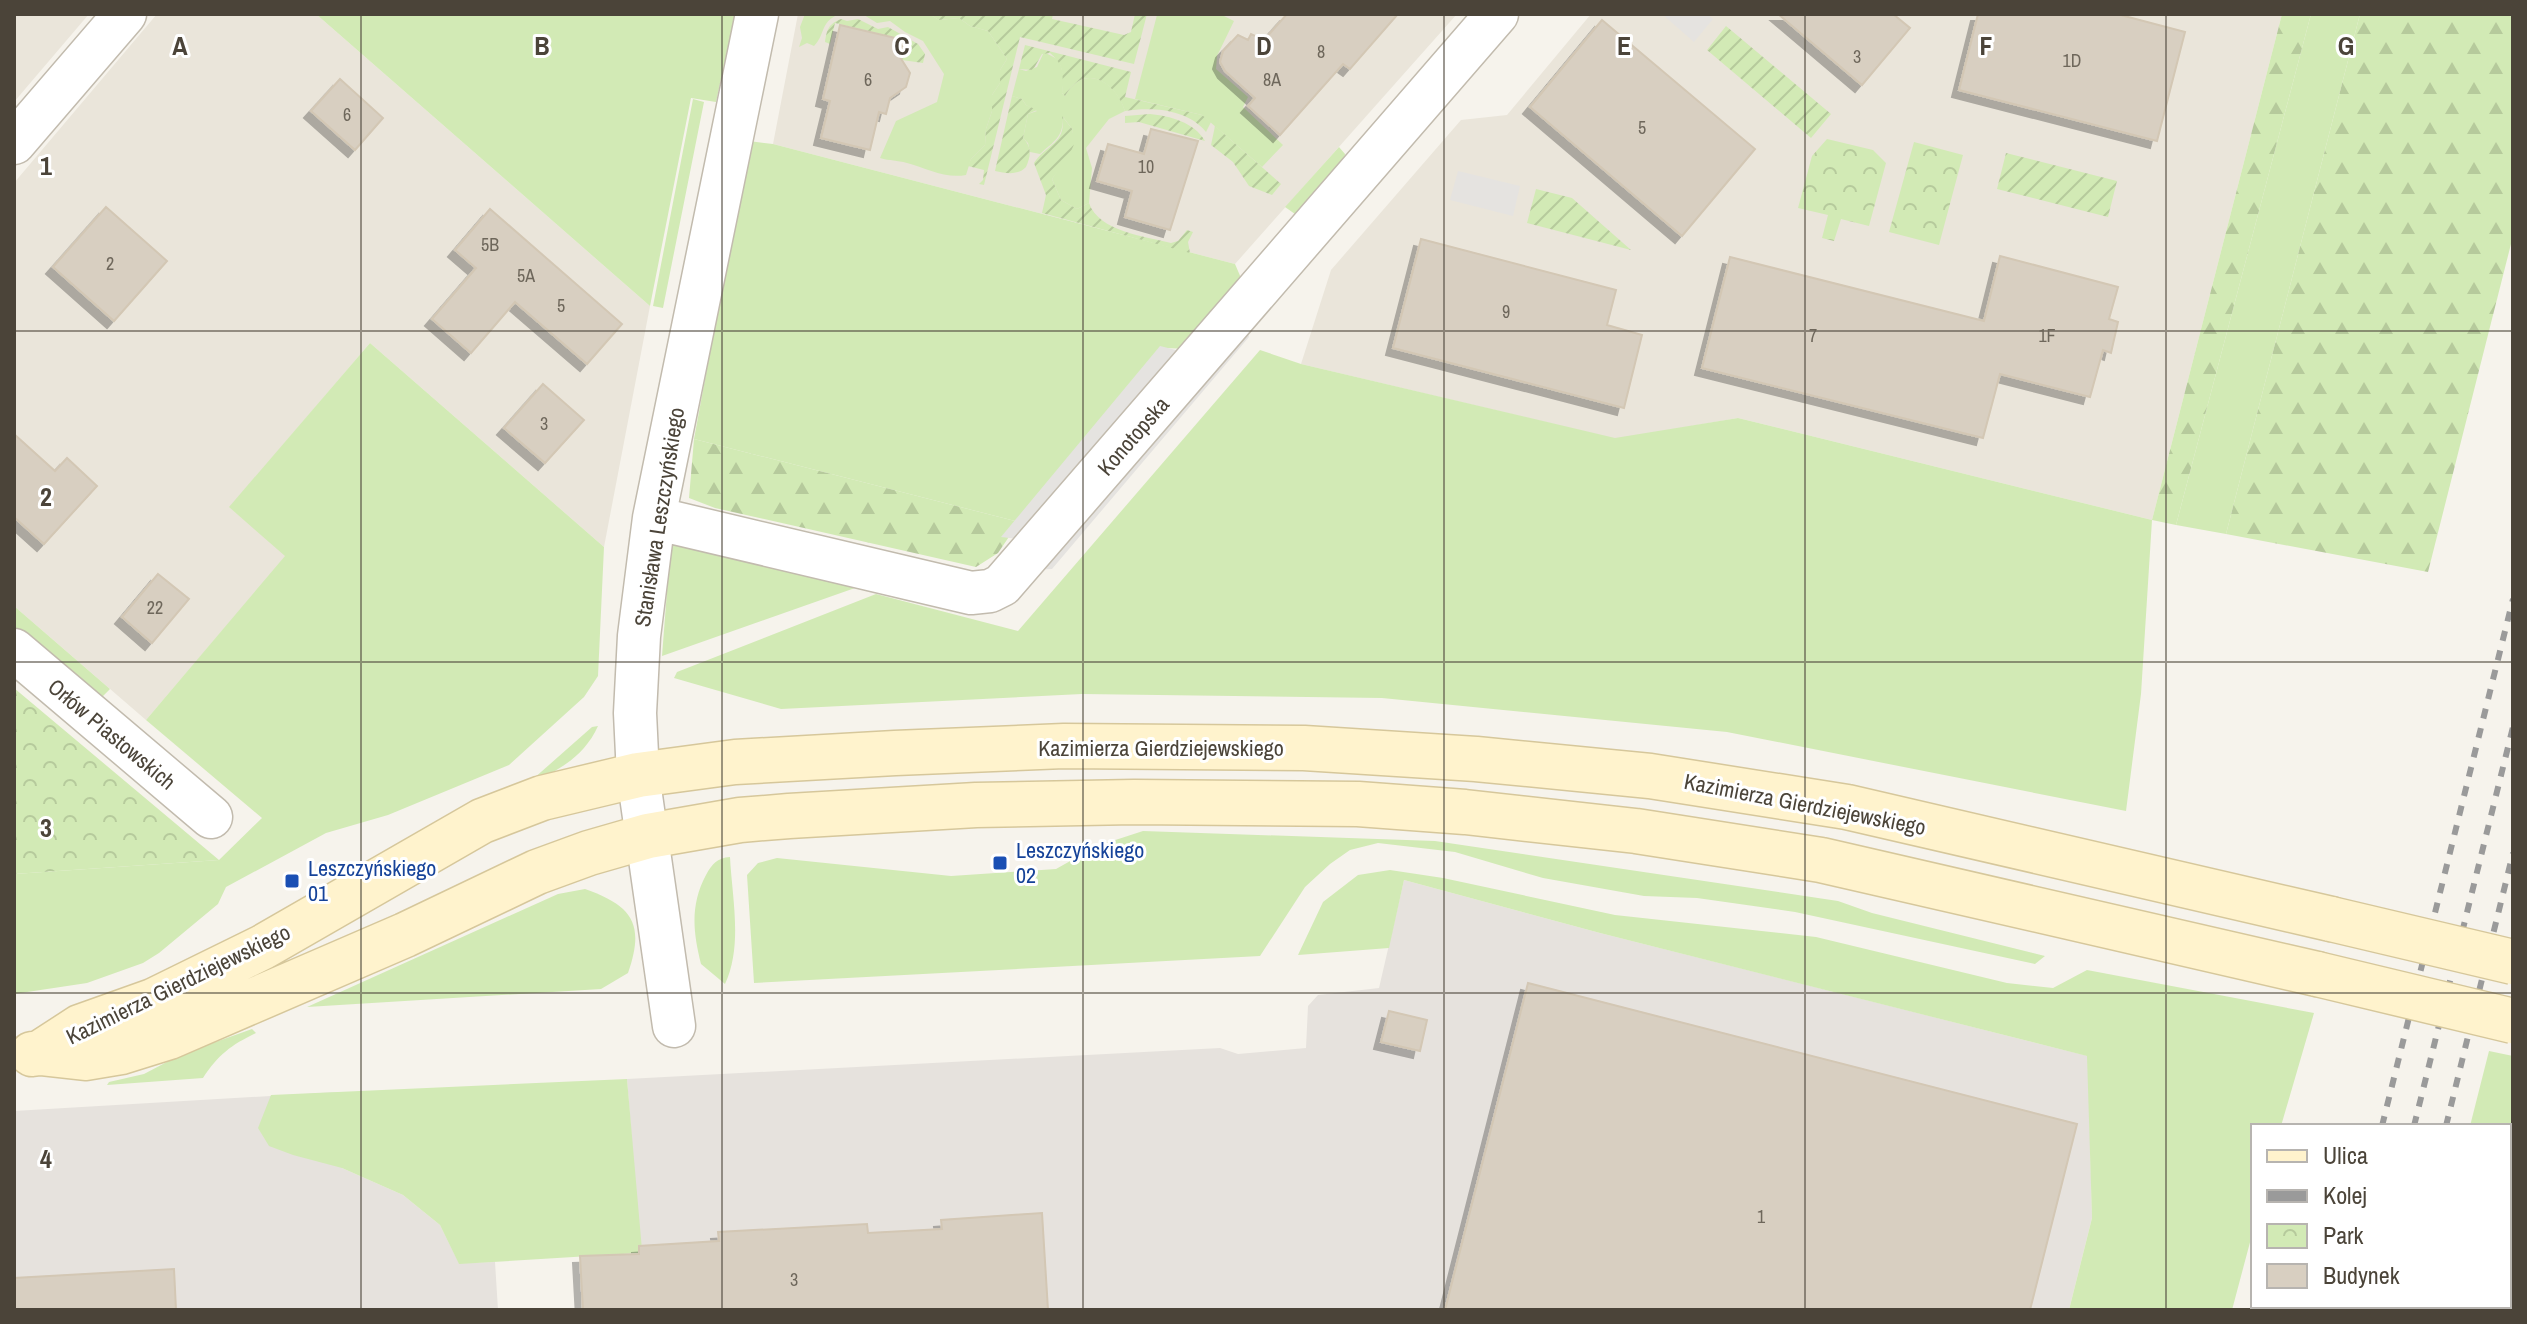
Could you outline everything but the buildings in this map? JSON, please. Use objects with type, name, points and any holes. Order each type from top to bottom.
[{"type":"street","points":[[14,143],[125,14]]},
{"type":"street","name":"Stanisława Leszczyńskiego","points":[[674,1026],[638,775],[635,713],[639,636],[654,518],[757,14]]},
{"type":"street","name":"Konotopska","points":[[654,518],[971,593],[990,591],[1002,585],[1497,14]]},
{"type":"street","name":"Orłów Piastowskich","points":[[14,650],[211,817]]},
{"type":"street","name":"Kazimierza Gierdziejewskiego","points":[[27,1054],[80,1027],[153,1001],[263,947],[482,821],[542,798],[638,775],[735,762],[1064,746],[1374,751],[1664,778],[1847,807],[2513,962]]},
{"type":"street","name":"Kazimierza Gierdziejewskiego","points":[[27,1054],[85,1058],[121,1052],[169,1037],[405,935],[537,872],[648,836],[777,817],[976,805],[1134,802],[1358,804],[1465,812],[1636,831],[1821,860],[2513,1021]]},
{"type":"shaded area","points":[[14,14],[89,14],[14,102]]},
{"type":"shaded area","points":[[157,14],[316,14],[650,306],[604,547],[370,343],[230,507],[286,556],[146,720],[14,606],[14,183]]},
{"type":"shaded area","points":[[798,14],[1457,14],[1235,264],[773,144]]},
{"type":"shaded area","points":[[1591,14],[2282,14],[2152,520],[1738,418],[1616,439],[1301,364],[1331,270],[1461,120],[1507,115]]},
{"type":"shaded area","points":[[1662,14],[1707,14],[1713,19],[1694,42]]},
{"type":"shaded area","points":[[1458,171],[1520,186],[1513,216],[1450,200]]},
{"type":"shaded area","points":[[1245,320],[1249,337],[1052,569],[1030,570]]},
{"type":"shaded area","points":[[1160,346],[1188,353],[1028,540],[1001,537]]},
{"type":"shaded area","points":[[1404,880],[1600,933],[2088,1056],[2092,1218],[2069,1310],[645,1310],[627,1079],[1220,1048],[1238,1054],[1306,1048],[1308,1006],[1318,995],[1379,988]]},
{"type":"shaded area","points":[[337,1092],[342,1168],[403,1195],[440,1225],[459,1263],[495,1262],[498,1310],[14,1310],[14,1111]]},
{"type":"green space","points":[[316,14],[735,14],[716,102],[691,98],[650,306]]},
{"type":"green space","points":[[805,14],[839,14],[828,21],[814,46],[807,43],[799,47],[802,38],[800,27]]},
{"type":"green space","points":[[849,14],[929,14],[939,20],[959,18],[970,26],[988,31],[1007,59],[1000,70],[1000,83],[992,95],[985,145],[971,159],[966,175],[943,174],[880,158],[896,121],[937,102],[944,74],[923,41],[890,21],[877,23],[864,15]]},
{"type":"green space","points":[[929,14],[1053,14],[1052,19],[1124,35],[1131,32],[1135,14],[1147,14],[1134,64],[1020,37],[984,185],[979,184],[983,180],[984,170],[968,166],[985,145],[992,95],[1000,83],[1000,70],[1007,59],[988,31],[970,26],[959,18],[939,20]]},
{"type":"green space","points":[[1220,14],[1234,21],[1217,56],[1216,69],[1248,97],[1243,107],[1283,145],[1262,167],[1202,115],[1135,99],[1157,15]]},
{"type":"green space","points":[[2282,14],[2311,14],[2176,525],[2152,520]]},
{"type":"green space","points":[[2311,14],[2360,14],[2226,534],[2176,525]]},
{"type":"green space","points":[[2360,14],[2513,14],[2513,236],[2428,572],[2226,534]]},
{"type":"green space","points":[[841,19],[858,19],[878,29],[888,27],[918,44],[925,54],[923,63],[902,60],[906,40],[835,23],[830,44],[825,42],[829,28],[833,23]]},
{"type":"green space","points":[[1726,26],[1831,114],[1811,138],[1707,50]]},
{"type":"green space","points":[[1025,45],[1131,72],[1125,97],[1202,115],[1211,122],[1206,132],[1189,118],[1169,111],[1125,111],[1107,84],[1090,78],[1081,80],[1065,96],[1062,93],[1061,66],[1050,53],[1042,54],[1033,70],[1019,69]]},
{"type":"green space","points":[[1044,52],[1059,60],[1064,77],[1062,93],[1065,96],[1081,80],[1099,80],[1114,91],[1125,111],[1109,119],[1086,148],[1092,168],[1089,203],[1077,209],[1061,200],[1052,179],[1065,159],[1073,130],[1063,117],[1059,135],[1053,142],[1040,154],[1030,152],[1023,138],[1028,114],[1037,111],[1022,99],[1012,96],[1019,69],[1026,71],[1037,67]]},
{"type":"green space","points":[[1012,96],[1037,110],[1028,114],[1023,138],[1030,152],[1026,167],[1019,172],[1007,173],[995,171]]},
{"type":"green space","points":[[693,99],[704,102],[663,308],[653,306]]},
{"type":"green space","points":[[1150,114],[1173,118],[1188,125],[1205,141],[1139,122],[1125,123],[1125,116]]},
{"type":"green space","points":[[1062,116],[1073,130],[1075,141],[1052,179],[1061,200],[1077,209],[1089,203],[1094,213],[1112,227],[1136,235],[1171,243],[1178,241],[1187,230],[1193,232],[1188,242],[1190,253],[1042,213],[1046,195],[1034,163],[1059,138]]},
{"type":"green space","points":[[1215,126],[1281,184],[1272,195],[1249,186],[1233,162],[1211,145]]},
{"type":"green space","points":[[1827,139],[1873,150],[1886,163],[1869,226],[1841,219],[1834,241],[1822,238],[1828,215],[1798,208],[1812,156]]},
{"type":"green space","points":[[749,141],[773,144],[1235,264],[1244,285],[1191,349],[1163,348],[1019,522],[694,439]]},
{"type":"green space","points":[[1914,142],[1963,155],[1939,245],[1889,232]]},
{"type":"green space","points":[[1339,147],[1345,154],[1344,161],[1304,216],[1285,207]]},
{"type":"green space","points":[[2006,153],[2117,181],[2108,217],[1997,189]]},
{"type":"green space","points":[[1536,189],[1572,198],[1631,250],[1527,223]]},
{"type":"green space","points":[[370,343],[604,547],[598,676],[584,697],[509,765],[388,815],[326,833],[226,887],[218,904],[143,963],[87,983],[14,994],[14,874],[219,860],[262,818],[146,720],[285,556],[229,507]]},
{"type":"green space","points":[[1260,350],[1301,364],[1615,438],[1738,418],[2152,520],[2141,694],[2126,811],[1727,732],[1382,698],[1082,694],[781,709],[674,678],[677,672],[876,594],[1018,631]]},
{"type":"green space","points":[[694,439],[1019,522],[998,553],[976,567],[715,508],[689,498]]},
{"type":"green space","points":[[671,540],[872,582],[662,656]]},
{"type":"green space","points":[[14,606],[110,689],[98,701],[14,628]]},
{"type":"green space","points":[[14,688],[219,860],[14,874]]},
{"type":"green space","points":[[598,726],[576,756],[524,787],[592,727]]},
{"type":"green space","points":[[1143,831],[1435,841],[1838,901],[1872,913],[2045,956],[2035,964],[1795,912],[1697,898],[1644,896],[1543,878],[1455,852],[1378,843],[1350,850],[1305,887],[1260,956],[754,983],[747,875],[758,863],[777,858],[951,876],[1056,869],[1097,846]]},
{"type":"green space","points":[[730,857],[735,937],[725,984],[701,964],[694,919],[697,897],[708,871],[718,860]]},
{"type":"green space","points":[[1390,870],[1443,878],[1615,915],[1816,937],[2007,983],[2053,988],[2087,970],[2314,1013],[2282,1124],[2251,1124],[2251,1239],[2232,1310],[2069,1310],[2092,1218],[2087,1056],[1600,933],[1404,880],[1389,948],[1298,955],[1323,902],[1358,875]]},
{"type":"green space","points":[[585,889],[624,910],[635,929],[628,973],[601,989],[307,1007],[558,894]]},
{"type":"green space","points":[[252,1029],[256,1033],[226,1051],[203,1078],[107,1085],[144,1074],[182,1054]]},
{"type":"green space","points":[[2489,1051],[2513,1056],[2513,1310],[2424,1310],[2511,1308],[2511,1124],[2471,1124]]},
{"type":"green space","points":[[627,1079],[642,1250],[639,1253],[459,1264],[440,1225],[403,1195],[342,1168],[269,1146],[258,1128],[271,1095]]},
{"type":"railway","points":[[2382,1124],[2513,599]]},
{"type":"railway","points":[[2414,1124],[2513,727]]},
{"type":"railway","points":[[2446,1124],[2513,853]]},
{"type":"place","name":"Leszczyńskiego 02","points":[[1000,863]]},
{"type":"place","name":"Leszczyńskiego 01","points":[[292,881]]}]
